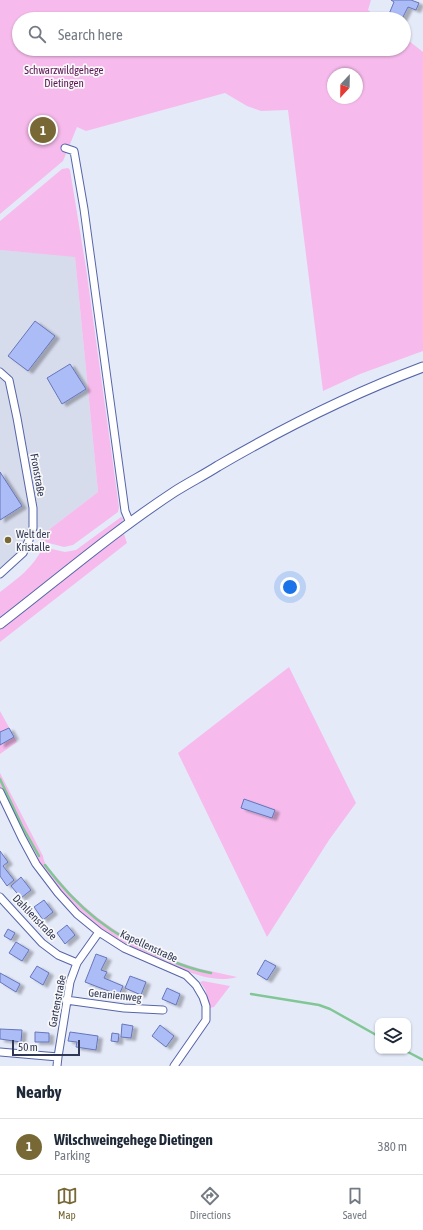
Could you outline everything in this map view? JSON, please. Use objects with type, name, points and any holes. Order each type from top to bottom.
[{"type":"street","points":[[65,148],[74,151],[76,161],[125,511],[130,523]]},
{"type":"street","points":[[0,624],[130,523],[175,492],[252,446],[294,424],[392,379],[423,367]]},
{"type":"street","name":"Fronstraße","points":[[0,372],[9,380],[33,508],[33,528],[23,553],[0,574]]},
{"type":"street","name":"Kapellenstraße","points":[[0,792],[22,838],[40,870],[58,894],[77,914],[99,932],[124,948],[186,975],[196,985],[206,1006],[206,1020],[174,1066]]},
{"type":"street","name":"Dahlienstraße","points":[[0,897],[42,943],[58,954],[77,963]]},
{"type":"street","name":"Gartenstraße","points":[[57,1066],[70,982],[77,963],[99,932]]},
{"type":"street","name":"Geranienweg","points":[[66,1000],[124,1008],[163,1010]]},
{"type":"street","points":[[0,1052],[58,1057]]},
{"type":"shaded area","points":[[0,250],[75,256],[98,492],[38,538],[26,536],[21,550],[0,568]]},
{"type":"green space","name":"Schwarzwildgehege Dietingen","points":[[0,0],[371,0],[368,10],[371,12],[12,12],[12,56],[411,56],[411,43],[423,52],[423,351],[360,374],[323,391],[288,110],[261,111],[247,106],[225,93],[86,131],[77,127],[63,161],[0,214]]},
{"type":"green space","points":[[68,168],[70,170],[86,268],[119,507],[118,512],[73,545],[64,547],[41,541],[38,538],[98,492],[75,257],[0,250],[0,221],[62,169]]},
{"type":"green space","points":[[121,517],[123,518],[122,524],[0,618],[0,592],[30,567],[43,547],[65,552],[76,550]]},
{"type":"green space","points":[[124,534],[127,543],[0,642],[0,630],[66,577]]},
{"type":"green space","points":[[289,667],[356,803],[329,840],[267,937],[178,753]]},
{"type":"green space","points":[[0,711],[17,742],[0,754]]},
{"type":"green space","points":[[0,773],[47,866],[74,897],[89,911],[124,936],[162,955],[201,969],[237,977],[230,979],[215,979],[192,973],[157,960],[117,939],[81,912],[50,880],[34,856],[0,788]]},
{"type":"green space","points":[[203,981],[230,986],[214,1007],[210,1008],[205,989],[200,982]]},
{"type":"building","points":[[391,0],[411,0],[419,3],[416,10],[408,7],[406,12],[390,12],[394,2]]},
{"type":"building","points":[[35,321],[55,336],[28,371],[8,356]]},
{"type":"building","points":[[70,364],[86,389],[62,404],[47,378]]},
{"type":"building","points":[[0,472],[22,506],[0,520]]},
{"type":"building","points":[[9,728],[14,737],[0,745],[0,732]]},
{"type":"building","points":[[244,799],[275,810],[272,818],[241,808]]},
{"type":"building","points":[[0,851],[8,862],[3,866],[14,880],[7,886],[0,876]]},
{"type":"building","points":[[21,877],[31,890],[21,898],[11,886]]},
{"type":"building","points":[[44,900],[53,912],[43,920],[34,907]]},
{"type":"building","points":[[67,925],[75,935],[65,944],[57,933]]},
{"type":"building","points":[[8,929],[15,933],[11,940],[4,936]]},
{"type":"building","points":[[16,942],[29,950],[22,961],[9,953]]},
{"type":"building","points":[[96,954],[107,958],[101,970],[107,972],[104,978],[123,986],[119,995],[85,982]]},
{"type":"building","points":[[265,960],[276,966],[267,980],[257,974]]},
{"type":"building","points":[[37,966],[49,973],[43,985],[30,977]]},
{"type":"building","points":[[0,973],[20,984],[16,992],[0,982]]},
{"type":"building","points":[[130,976],[146,982],[141,995],[125,988]]},
{"type":"building","points":[[167,988],[180,994],[176,1005],[162,999]]},
{"type":"building","points":[[122,1024],[133,1026],[131,1038],[121,1037]]},
{"type":"building","points":[[160,1025],[174,1036],[166,1047],[152,1036]]},
{"type":"building","points":[[0,1029],[22,1030],[21,1042],[0,1039]]},
{"type":"building","points":[[35,1032],[49,1033],[49,1042],[35,1042]]},
{"type":"building","points":[[70,1032],[98,1036],[96,1050],[76,1047],[77,1042],[68,1041]]},
{"type":"building","points":[[112,1033],[119,1034],[118,1042],[111,1041]]},
{"type":"waterway","points":[[0,779],[22,826],[39,856]]},
{"type":"waterway","points":[[45,865],[57,881],[83,908],[111,930],[127,940],[162,957],[211,973]]},
{"type":"waterway","points":[[251,994],[319,1005],[330,1009],[375,1034]]},
{"type":"waterway","points":[[411,1054],[423,1060]]},
{"type":"place","name":"Wilschweingehege Dietingen","points":[[43,130]]},
{"type":"place","name":"Welt der Kristalle","points":[[8,540]]}]
